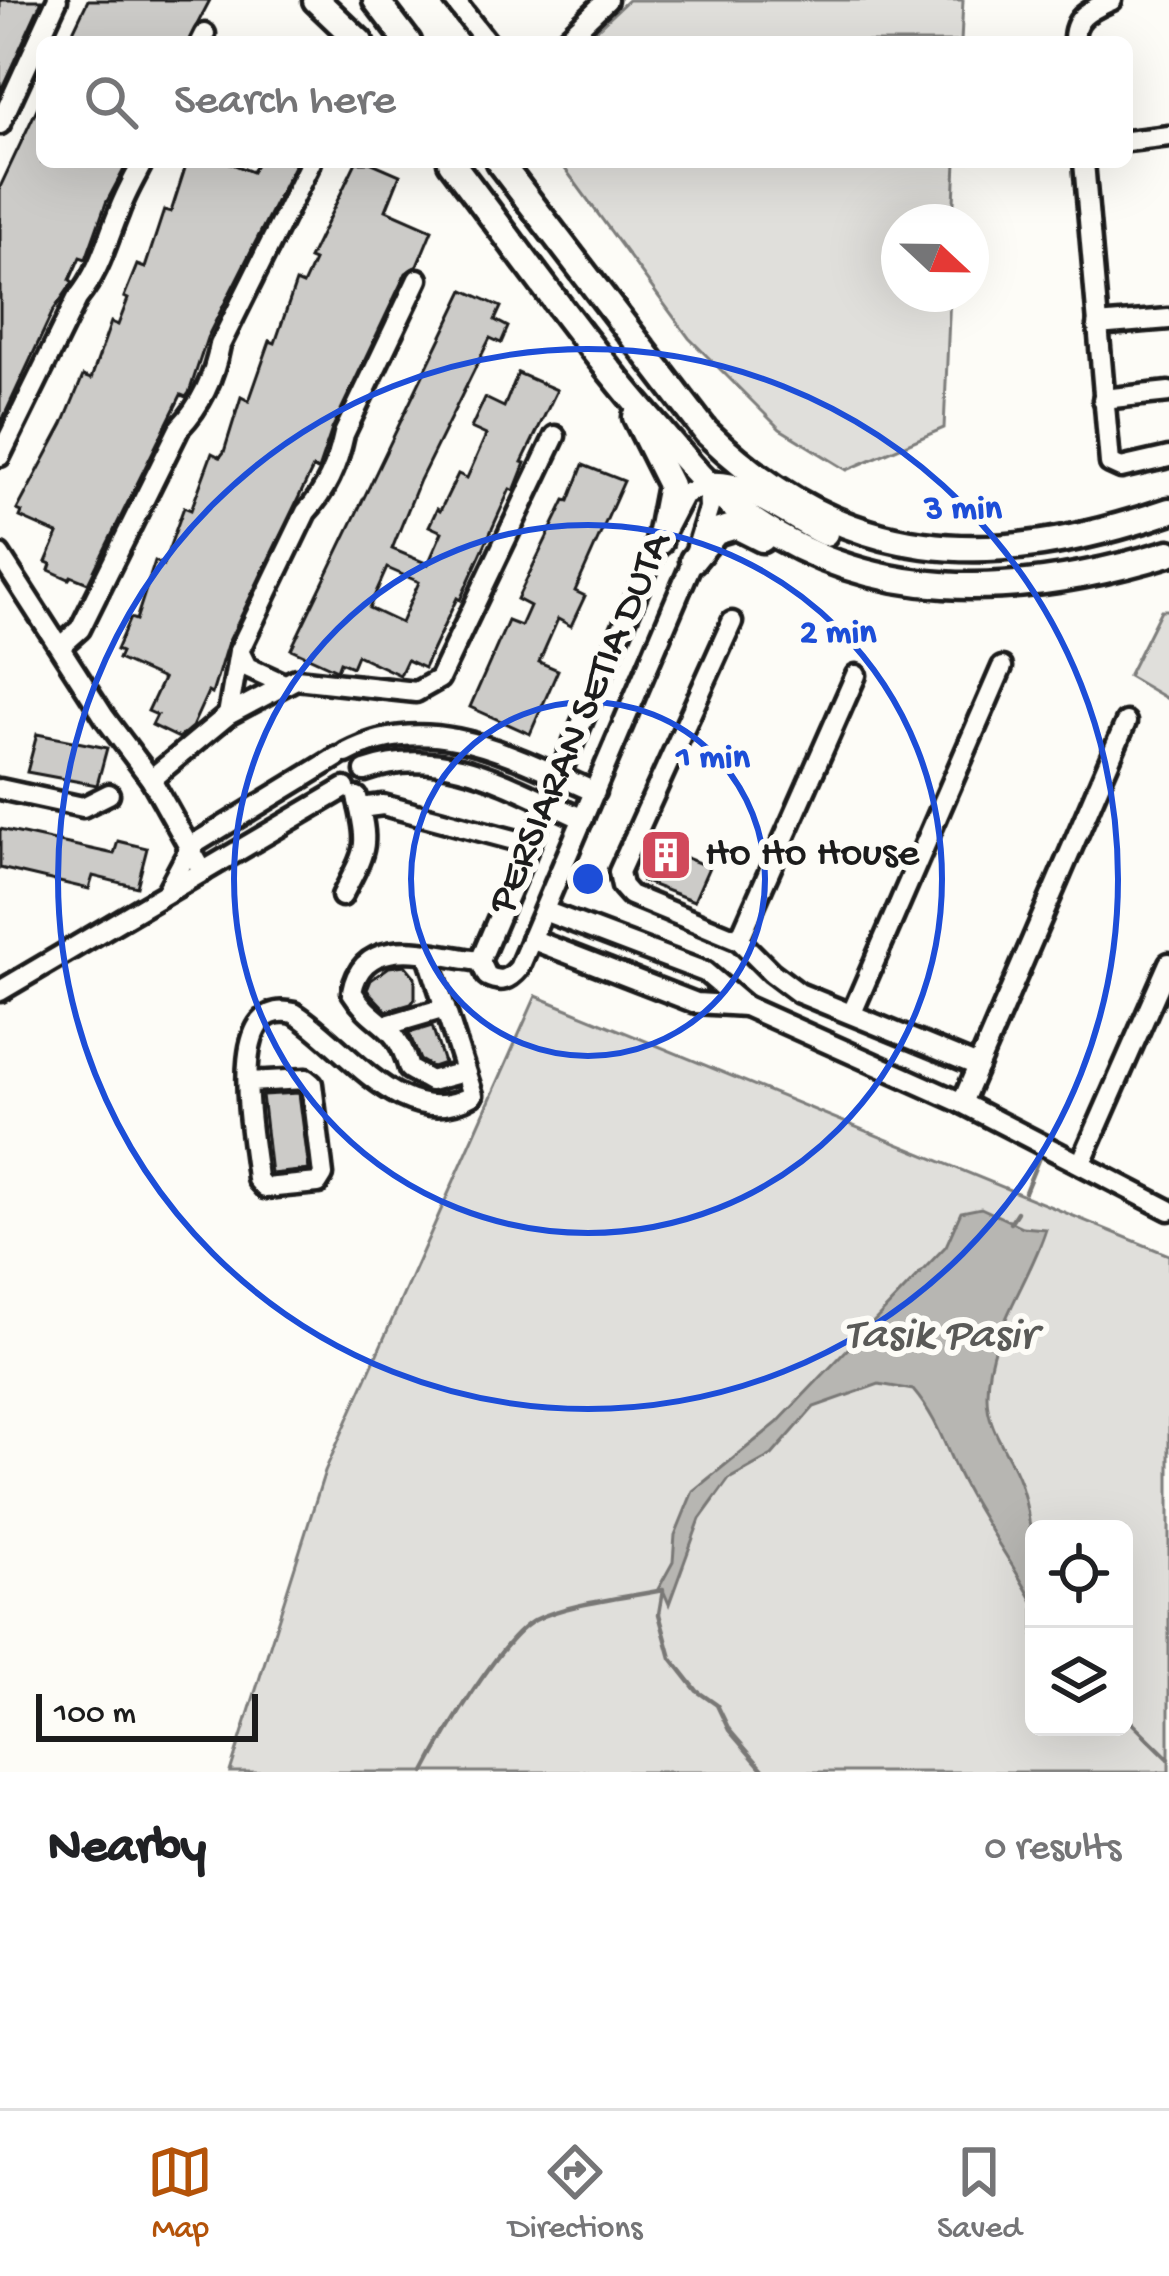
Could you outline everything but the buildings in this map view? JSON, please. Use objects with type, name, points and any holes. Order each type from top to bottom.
[{"type":"main road","points":[[316,0],[354,36]]},
{"type":"main road","points":[[376,0],[403,36]]},
{"type":"main road","points":[[456,168],[625,390],[709,485],[762,526],[816,554]]},
{"type":"main road","points":[[503,168],[706,432],[735,460],[798,502],[882,540]]},
{"type":"main road","points":[[618,321],[646,380],[698,445],[709,485]]},
{"type":"main road","points":[[625,390],[670,485],[659,542]]},
{"type":"main road","points":[[709,485],[744,487],[831,536],[918,548],[989,549],[1056,541],[1169,512]]},
{"type":"main road","points":[[693,560],[716,532],[736,526],[775,544],[875,575],[915,584],[976,588],[1100,572],[1169,554]]},
{"type":"street","points":[[40,36],[57,0]]},
{"type":"street","points":[[454,0],[482,36]]},
{"type":"street","points":[[569,36],[607,0]]},
{"type":"street","points":[[1075,36],[1084,13],[1112,0]]},
{"type":"street","points":[[0,124],[36,46]]},
{"type":"street","points":[[1133,140],[1169,136]]},
{"type":"street","points":[[0,456],[76,298],[113,237],[116,218],[140,168]]},
{"type":"street","points":[[62,645],[80,629],[180,427],[196,410],[216,368],[220,345],[307,168]]},
{"type":"street","points":[[1084,168],[1105,436],[1113,466],[1169,457]]},
{"type":"street","points":[[228,716],[239,650],[306,512],[319,498],[339,458],[344,434],[418,279]]},
{"type":"street","points":[[1097,325],[1169,319]]},
{"type":"street","points":[[1103,399],[1169,392]]},
{"type":"street","points":[[151,778],[228,716],[296,679],[416,692],[439,679],[555,436]]},
{"type":"street","name":"PERSIARAN SETIA DUTA","points":[[709,485],[709,508],[693,560],[519,968],[506,980],[487,976],[481,961],[659,542],[684,494],[709,485]]},
{"type":"street","points":[[0,555],[105,718],[151,778],[203,872]]},
{"type":"street","points":[[732,622],[619,872],[622,886],[630,895],[739,940],[799,993],[978,1066]]},
{"type":"street","points":[[239,650],[247,668],[284,685]]},
{"type":"street","points":[[852,1013],[1003,667]]},
{"type":"street","points":[[739,940],[856,675]]},
{"type":"street","points":[[962,1103],[1126,722]]},
{"type":"street","points":[[167,891],[191,845],[342,755],[382,737],[412,734],[478,742],[595,792]]},
{"type":"street","points":[[342,755],[332,775],[355,782]]},
{"type":"street","points":[[342,755],[363,762],[355,782],[367,821],[365,850],[342,896]]},
{"type":"street","points":[[0,992],[389,763],[427,759],[468,768],[583,819]]},
{"type":"street","points":[[0,789],[83,807],[110,794]]},
{"type":"street","points":[[360,808],[383,805],[529,844]]},
{"type":"street","points":[[544,911],[705,972],[746,1006],[962,1103],[1169,1210]]},
{"type":"street","points":[[531,939],[696,1003],[746,1006]]},
{"type":"street","points":[[455,1074],[430,1081],[409,1069],[402,1043],[388,1025],[371,1017],[352,992],[356,974],[372,955],[393,950],[481,961]]},
{"type":"street","points":[[249,1082],[306,1079],[312,1084],[323,1174],[317,1183],[265,1188],[257,1180],[249,1082],[248,1041],[257,1024],[281,1010],[305,1020],[393,1093],[413,1103],[460,1103],[473,1096],[428,955]]},
{"type":"street","points":[[1081,1163],[1169,963]]},
{"type":"street","points":[[388,1025],[445,1008]]},
{"type":"shaded area","points":[[628,0],[963,0],[961,36],[589,36]]},
{"type":"shaded area","points":[[564,168],[956,168],[954,204],[881,204],[881,312],[949,312],[944,428],[847,470],[780,429],[689,338]]},
{"type":"shaded area","points":[[1161,610],[1169,610],[1169,700],[1128,676]]},
{"type":"shaded area","points":[[536,996],[1169,1255],[1169,1772],[230,1772],[325,1471]]},
{"type":"water","name":"Tasik Pasir","points":[[981,1208],[1022,1227],[1046,1229],[993,1352],[987,1396],[991,1420],[1024,1498],[1028,1520],[1025,1588],[966,1489],[922,1402],[913,1390],[879,1384],[814,1407],[772,1455],[729,1479],[700,1519],[669,1604],[663,1590],[657,1591],[673,1562],[675,1535],[693,1491],[777,1423],[946,1246],[961,1212]]},
{"type":"waterway","points":[[1025,1192],[1038,1160]]},
{"type":"waterway","points":[[1010,1223],[1017,1212]]},
{"type":"waterway","points":[[425,1772],[474,1689],[506,1646],[535,1620],[663,1590],[659,1614],[671,1658],[697,1691],[717,1705],[729,1730],[765,1772]]},
{"type":"waterway","points":[[1133,1724],[1169,1759]]},
{"type":"place","name":"Ho Ho House","points":[[666,855]]}]
